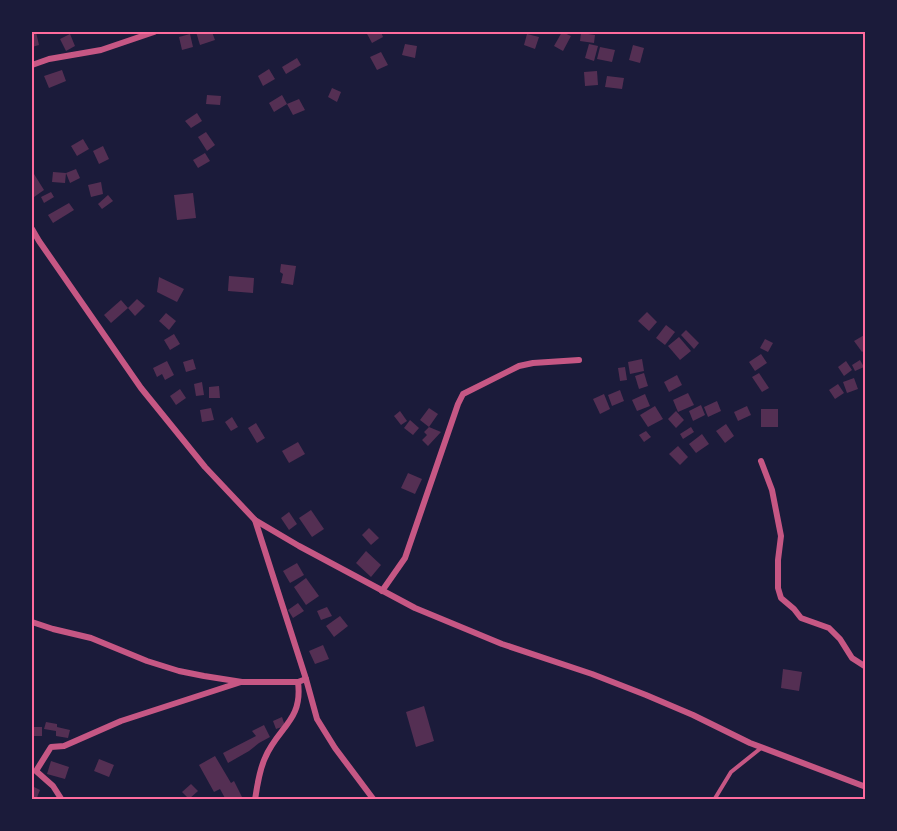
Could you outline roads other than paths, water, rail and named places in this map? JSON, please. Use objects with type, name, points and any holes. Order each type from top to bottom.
[{"type":"street","points":[[32,65],[49,59],[101,50],[154,32]]},
{"type":"street","points":[[32,229],[141,388],[205,467],[255,520],[415,608],[470,632],[592,674],[645,695],[761,748],[866,787]]},
{"type":"street","points":[[382,591],[405,558],[458,404],[464,394],[519,366],[579,360]]},
{"type":"street","points":[[761,461],[772,490],[781,536],[778,588],[781,598],[801,618],[829,628],[840,639],[852,658],[866,667]]},
{"type":"street","points":[[255,520],[317,719],[352,772],[374,800]]},
{"type":"street","points":[[32,622],[92,638],[147,661],[179,671],[242,682],[297,682],[306,679]]},
{"type":"street","points":[[62,800],[53,786],[36,771],[51,747],[64,746],[121,721],[242,682]]},
{"type":"street","points":[[255,800],[264,759],[276,737],[293,717],[299,700],[297,682]]},
{"type":"lane","points":[[714,800],[731,772],[761,748]]}]
